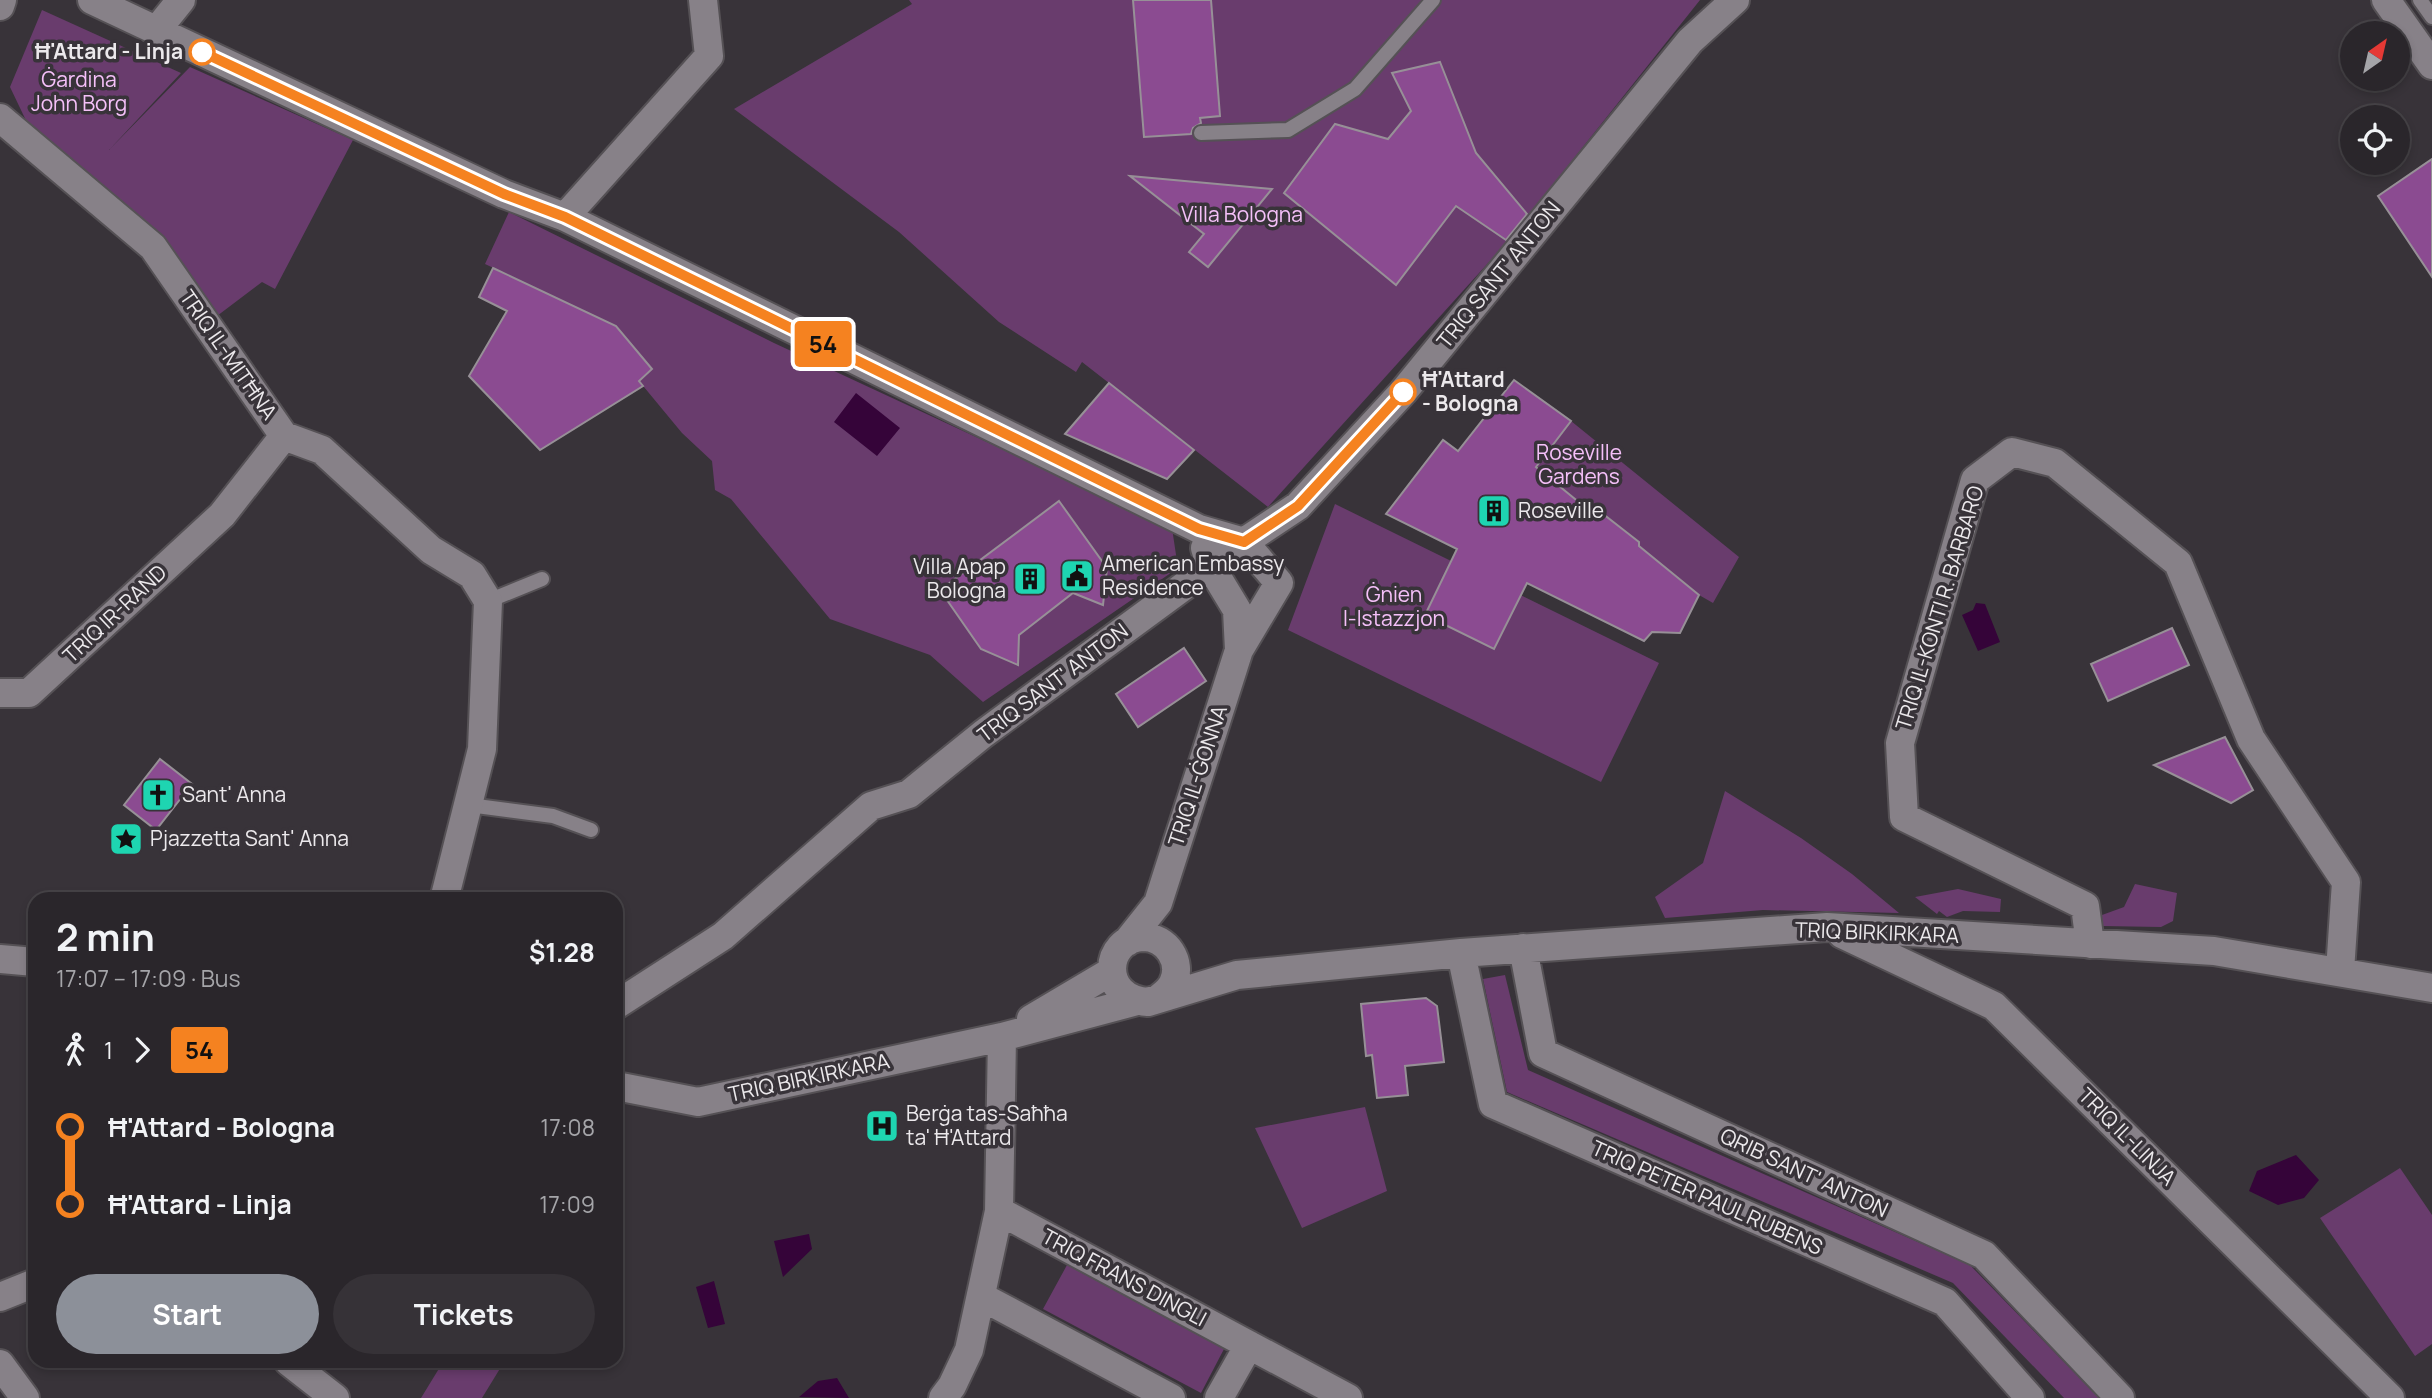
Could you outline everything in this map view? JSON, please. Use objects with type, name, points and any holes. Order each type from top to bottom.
[{"type":"street","points":[[0,6],[2,0]]},
{"type":"street","points":[[92,0],[504,194],[565,217],[1199,529],[1244,542]]},
{"type":"street","points":[[156,31],[181,0]]},
{"type":"street","points":[[565,217],[709,57],[703,0]]},
{"type":"street","points":[[2386,0],[2432,65]]},
{"type":"street","name":"TRIQ SANT' ANTON","points":[[623,1000],[723,936],[871,806],[909,794],[983,734],[1244,542],[1298,506],[1403,392],[1690,41],[1731,1]]},
{"type":"street","name":"TRIQ IL-MITĦNA","points":[[0,118],[153,247],[284,436],[322,450],[431,550],[472,575],[488,601]]},
{"type":"street","name":"TRIQ IR-RAND","points":[[0,693],[29,693],[222,515],[284,436]]},
{"type":"street","name":"TRIQ IL-KONTI R. BARBARO","points":[[2090,944],[2085,906],[1904,817],[1900,743],[1975,480],[2012,452],[2055,463],[2178,563],[2251,739],[2346,882],[2340,971]]},
{"type":"street","points":[[1199,529],[1210,567]]},
{"type":"street","name":"TRIQ IL-ĠONNA","points":[[1127,942],[1158,903],[1239,650],[1279,583],[1244,542]]},
{"type":"street","name":"TRIQ IL-ĠONNA","points":[[1210,567],[1237,610],[1239,650]]},
{"type":"street","points":[[446,892],[482,749],[488,601]]},
{"type":"street","name":"TRIQ IL-ĠONNA","points":[[1158,903],[1170,953]]},
{"type":"street","name":"TRIQ BIRKIRKARA","points":[[623,1087],[698,1102],[1002,1037],[1237,975],[1461,953],[1827,927],[2214,951],[2432,988]]},
{"type":"street","name":"TRIQ IL-LINJA","points":[[1827,927],[1994,1006],[2390,1398]]},
{"type":"street","name":"TRIQ BIRKIRKARA","points":[[1127,942],[1144,937],[1170,953],[1237,975]]},
{"type":"street","points":[[1127,942],[1117,951],[1112,971],[1119,990],[1147,1000],[1167,992],[1174,983],[1170,953]]},
{"type":"street","name":"QRIB SANT' ANTON","points":[[1523,948],[1543,1053],[1984,1255],[2120,1398]]},
{"type":"street","name":"TRIQ PETER PAUL RUBENS","points":[[1461,953],[1493,1104],[1945,1302],[2016,1392]]},
{"type":"street","points":[[0,959],[28,961]]},
{"type":"street","name":"TRIQ BIRKIRKARA","points":[[1002,1037],[1112,971]]},
{"type":"street","points":[[943,1398],[952,1386],[969,1350],[999,1211],[1002,1037]]},
{"type":"street","name":"TRIQ FRANS DINGLI","points":[[999,1211],[1348,1398]]},
{"type":"street","points":[[0,1297],[28,1286]]},
{"type":"street","points":[[982,1297],[1171,1398]]},
{"type":"street","points":[[1219,1398],[1249,1345]]},
{"type":"street","points":[[0,1364],[25,1398]]},
{"type":"street","points":[[297,1368],[335,1398]]},
{"type":"lane","points":[[1201,133],[1288,130],[1355,89],[1433,0]]},
{"type":"lane","points":[[2420,0],[2432,17]]},
{"type":"lane","points":[[488,601],[542,579]]},
{"type":"lane","points":[[469,806],[553,816],[591,830]]},
{"type":"green space","name":"Villa Bologna","points":[[909,0],[1700,0],[1508,241],[1268,507],[1082,362],[1076,372],[999,322],[899,232],[734,109],[912,4]]},
{"type":"green space","name":"Ġardina John Borg","points":[[42,10],[181,73],[109,150],[190,67],[353,140],[275,289],[262,282],[217,316],[31,131],[10,87]]},
{"type":"green space","points":[[509,212],[774,343],[1172,528],[1178,568],[983,702],[930,655],[830,619],[731,499],[715,490],[712,461],[682,433],[639,381],[652,369],[616,326],[485,264]]},
{"type":"green space","name":"Roseville Gardens","points":[[1571,421],[1739,557],[1713,603],[1699,595],[1639,546],[1639,541],[1589,503],[1586,508],[1537,466]]},
{"type":"green space","name":"Ġnien l-Istazzjon","points":[[1335,504],[1659,663],[1601,782],[1288,630]]},
{"type":"green space","points":[[1725,791],[1801,838],[1852,874],[1899,913],[1763,910],[1665,918],[1655,897],[1703,863]]},
{"type":"green space","points":[[2135,884],[2177,893],[2173,921],[2161,927],[2102,926],[2102,915],[2124,907]]},
{"type":"green space","points":[[1958,889],[2001,899],[2000,912],[1963,911],[1947,917],[1939,911],[1937,914],[1915,897]]},
{"type":"green space","points":[[1505,975],[1528,1070],[1970,1265],[2099,1398],[2064,1398],[1953,1283],[1507,1092],[1483,979]]},
{"type":"green space","points":[[1365,1107],[1387,1191],[1302,1228],[1255,1128]]},
{"type":"green space","points":[[2400,1168],[2432,1215],[2432,1344],[2415,1356],[2320,1218]]},
{"type":"green space","points":[[1067,1265],[1224,1349],[1201,1393],[1043,1309]]},
{"type":"green space","points":[[439,1368],[500,1368],[482,1398],[421,1398]]},
{"type":"shaded area","points":[[856,393],[900,428],[877,456],[834,422]]},
{"type":"shaded area","points":[[1976,603],[1985,604],[2000,642],[1978,651],[1962,615],[1973,610]]},
{"type":"shaded area","points":[[2296,1155],[2319,1180],[2304,1198],[2278,1205],[2249,1191],[2257,1171]]},
{"type":"shaded area","points":[[809,1234],[812,1249],[783,1277],[774,1241]]},
{"type":"shaded area","points":[[714,1281],[725,1324],[708,1328],[696,1287]]},
{"type":"shaded area","points":[[837,1378],[849,1398],[799,1397],[818,1381]]},
{"type":"building","points":[[1133,0],[1211,0],[1220,116],[1200,118],[1201,123],[1193,128],[1191,134],[1144,137]]},
{"type":"building","points":[[1440,62],[1476,153],[1527,214],[1506,240],[1456,206],[1396,285],[1284,193],[1335,124],[1388,139],[1411,111],[1392,73]]},
{"type":"building","points":[[2432,159],[2432,277],[2378,196]]},
{"type":"building","points":[[1130,176],[1272,189],[1208,267],[1189,252],[1204,234]]},
{"type":"building","points":[[493,268],[616,326],[652,369],[639,381],[643,386],[540,450],[469,376],[507,311],[479,297]]},
{"type":"building","name":"Roseville","points":[[1514,380],[1571,421],[1536,467],[1586,508],[1589,503],[1639,542],[1639,546],[1699,595],[1680,633],[1652,632],[1644,641],[1527,583],[1494,649],[1425,615],[1457,549],[1386,514],[1443,440],[1458,451]]},
{"type":"building","points":[[1109,383],[1194,450],[1167,479],[1065,434]]},
{"type":"building","name":"Villa Apap Bologna","points":[[1059,501],[1107,568],[1103,605],[1073,593],[1019,635],[1018,665],[981,649],[940,590]]},
{"type":"building","points":[[2172,628],[2189,665],[2108,701],[2091,664]]},
{"type":"building","points":[[1184,648],[1206,681],[1138,727],[1116,694]]},
{"type":"building","points":[[2225,737],[2253,790],[2231,803],[2154,765]]},
{"type":"building","name":"Sant' Anna","points":[[160,759],[192,784],[156,830],[124,805]]},
{"type":"building","points":[[1426,998],[1437,1006],[1444,1062],[1405,1066],[1408,1095],[1377,1098],[1372,1055],[1366,1056],[1361,1004]]},
{"type":"bus line","name":"54","points":[[202,52],[504,194],[565,217],[1199,529],[1244,542],[1298,506],[1403,392]]},
{"type":"place","name":"Ħ'Attard - Linja","points":[[202,52]]},
{"type":"place","name":"Ħ'Attard - Bologna","points":[[1403,392]]},
{"type":"place","name":"Roseville","points":[[1494,511]]},
{"type":"place","name":"American Embassy Residence","points":[[1077,576]]},
{"type":"place","name":"Villa Apap Bologna","points":[[1030,579]]},
{"type":"place","name":"Sant' Anna","points":[[158,795]]},
{"type":"place","name":"Pjazzetta Sant' Anna","points":[[126,839]]},
{"type":"place","name":"Berġa tas-Saħħa ta' Ħ'Attard","points":[[882,1126]]}]
